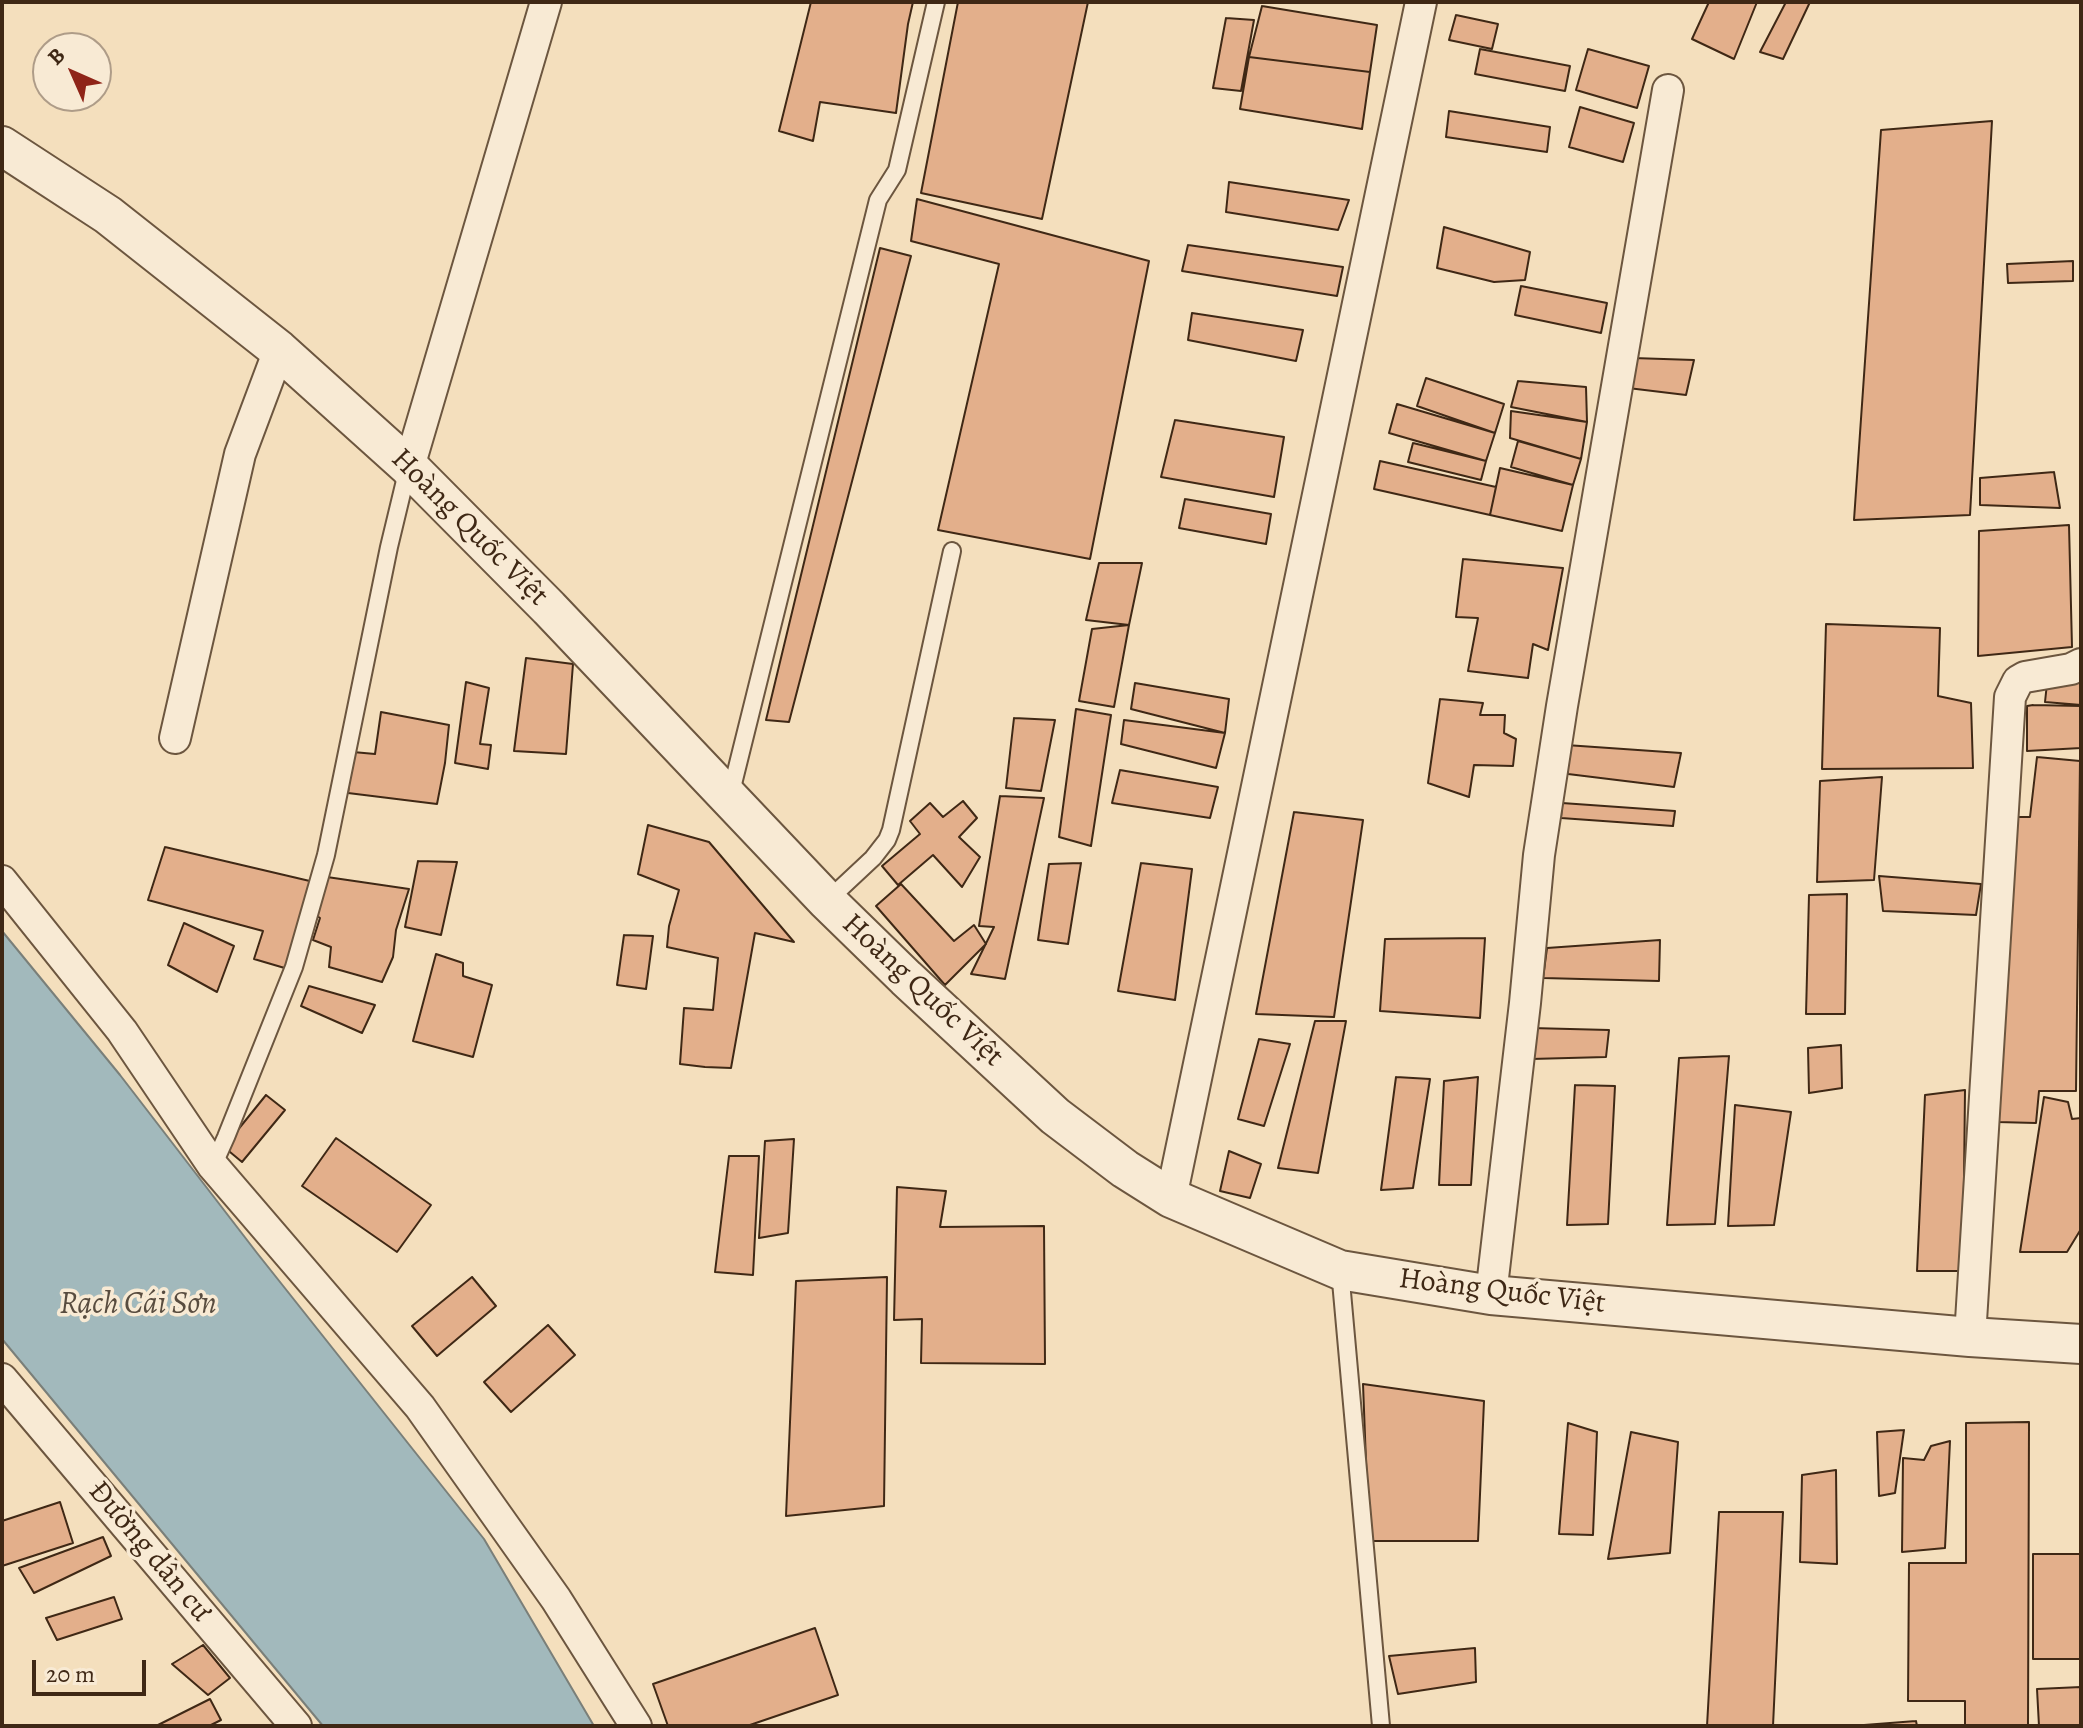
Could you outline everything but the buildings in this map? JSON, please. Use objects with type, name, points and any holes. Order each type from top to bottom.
[{"type":"street","points":[[409,467],[546,2]]},
{"type":"street","points":[[1171,1198],[1421,2]]},
{"type":"street","points":[[1491,1295],[1539,855],[1668,90]]},
{"type":"street","name":"Hoàng Quốc Việt","points":[[2,146],[108,215],[279,350],[409,467],[549,608],[827,901],[906,978],[1055,1116],[1125,1169],[1171,1198],[1340,1270],[1491,1295],[2081,1344]]},
{"type":"street","points":[[175,738],[240,454],[279,350]]},
{"type":"street","points":[[1970,1337],[2010,697],[2018,681],[2025,677],[2071,669],[2081,664]]},
{"type":"street","points":[[2,881],[122,1031],[213,1166],[420,1407],[533,1565],[636,1726]]},
{"type":"street","name":"Đường dân cư","points":[[2,1379],[296,1726]]},
{"type":"lane","points":[[730,797],[878,200],[897,170],[936,2]]},
{"type":"lane","points":[[213,1166],[294,967],[326,855],[389,547],[409,467]]},
{"type":"lane","points":[[827,901],[873,858],[891,830],[952,551]]},
{"type":"lane","points":[[1340,1270],[1381,1726]]},
{"type":"water","name":"Rạch Cái Sơn","points":[[2,931],[120,1075],[484,1539],[594,1726],[323,1726],[2,1339]]}]
